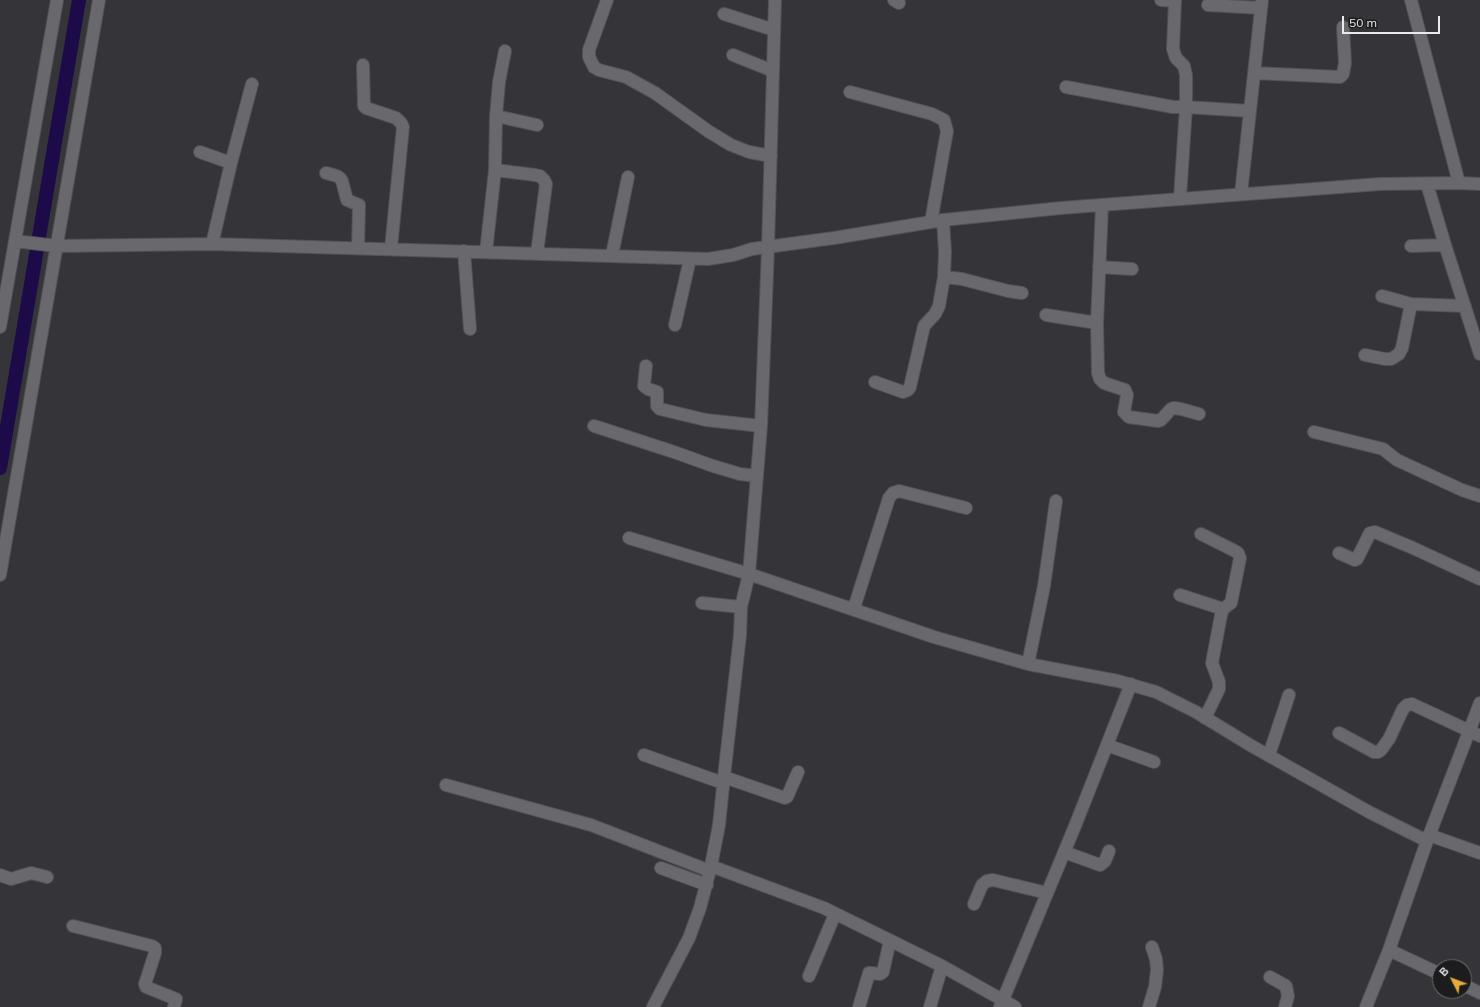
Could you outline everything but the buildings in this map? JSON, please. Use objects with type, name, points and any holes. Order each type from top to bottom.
[{"type":"street","points":[[0,327],[11,261],[18,243],[57,0]]},
{"type":"street","points":[[0,575],[52,246],[99,0]]},
{"type":"street","points":[[607,0],[589,50],[588,57],[594,67],[599,70],[626,78],[655,92],[714,135],[731,145],[749,152],[771,156]]},
{"type":"street","points":[[658,1005],[689,938],[710,869],[719,825],[738,650],[741,607],[750,574],[761,426],[775,0]]},
{"type":"street","points":[[1161,0],[1175,1],[1172,50],[1176,58],[1186,70],[1186,107],[1180,198]]},
{"type":"street","points":[[1411,0],[1459,183]]},
{"type":"street","points":[[1208,5],[1262,4],[1241,194]]},
{"type":"street","points":[[724,14],[774,30]]},
{"type":"street","points":[[1254,73],[1340,77],[1343,74],[1345,62],[1343,27]]},
{"type":"street","points":[[486,252],[495,170],[496,116],[499,82],[504,51]]},
{"type":"street","points":[[733,55],[772,71]]},
{"type":"street","points":[[363,66],[364,106],[396,118],[403,127],[391,248]]},
{"type":"street","points":[[212,244],[231,163],[252,84]]},
{"type":"street","points":[[1066,87],[1178,108],[1186,107],[1250,111]]},
{"type":"street","points":[[850,92],[932,114],[944,120],[947,131],[931,222]]},
{"type":"street","points":[[496,116],[537,126]]},
{"type":"street","points":[[200,152],[231,163]]},
{"type":"street","points":[[495,170],[535,175],[544,180],[546,184],[537,253]]},
{"type":"street","points":[[326,173],[340,178],[347,200],[359,205],[358,247]]},
{"type":"street","points":[[612,256],[628,177]]},
{"type":"street","points":[[18,243],[52,246],[212,244],[358,247],[708,259],[733,256],[752,249],[834,238],[943,220],[1180,198],[1380,184],[1480,184]]},
{"type":"street","points":[[1427,184],[1480,354]]},
{"type":"street","points":[[1102,205],[1097,323],[1099,377],[1101,381],[1122,388],[1127,392],[1125,414],[1129,417],[1158,421],[1174,408],[1199,414]]},
{"type":"street","points":[[874,382],[903,392],[908,390],[917,360],[924,326],[937,310],[944,277],[945,252],[943,220]]},
{"type":"street","points":[[1411,246],[1445,245]]},
{"type":"street","points":[[464,251],[470,329]]},
{"type":"street","points":[[674,325],[690,259]]},
{"type":"street","points":[[1099,267],[1132,269]]},
{"type":"street","points":[[944,277],[962,279],[1008,291],[1022,293]]},
{"type":"street","points":[[1382,296],[1411,304],[1466,306]]},
{"type":"street","points":[[1365,355],[1391,359],[1398,354],[1402,348],[1411,304]]},
{"type":"street","points":[[1046,315],[1097,323]]},
{"type":"street","points":[[646,366],[644,386],[657,392],[657,406],[660,409],[706,420],[761,426]]},
{"type":"street","points":[[594,426],[713,466],[740,474],[757,476]]},
{"type":"street","points":[[1314,432],[1383,449],[1397,460],[1462,490],[1480,496]]},
{"type":"street","points":[[854,608],[889,498],[893,493],[899,491],[966,508]]},
{"type":"street","points":[[1028,664],[1044,586],[1056,501]]},
{"type":"street","points":[[1339,554],[1355,560],[1357,559],[1370,533],[1375,532],[1480,579]]},
{"type":"street","points":[[1201,534],[1235,551],[1239,555],[1231,603],[1223,609],[1221,615],[1212,663],[1212,667],[1218,678],[1219,689],[1205,718]]},
{"type":"street","points":[[629,538],[750,574],[854,608],[934,637],[1028,664],[1131,684],[1156,692],[1205,718],[1369,812],[1428,838],[1480,853]]},
{"type":"street","points":[[1180,595],[1223,609]]},
{"type":"street","points":[[702,603],[741,607]]},
{"type":"street","points":[[1001,1003],[1064,852],[1131,684]]},
{"type":"street","points":[[1269,755],[1289,695]]},
{"type":"street","points":[[1366,1007],[1389,950],[1428,838],[1475,733],[1480,703]]},
{"type":"street","points":[[1339,733],[1374,752],[1378,752],[1389,739],[1403,709],[1407,705],[1412,704],[1475,733]]},
{"type":"street","points":[[1107,745],[1154,762]]},
{"type":"street","points":[[644,755],[785,798],[798,772]]},
{"type":"street","points":[[446,785],[591,825],[710,869],[789,895],[835,914],[890,940],[942,966],[1001,1003],[1015,1007]]},
{"type":"street","points":[[1064,852],[1100,865],[1104,861],[1109,851]]},
{"type":"street","points":[[661,868],[706,885]]},
{"type":"street","points":[[0,875],[11,879],[31,873],[47,877]]},
{"type":"street","points":[[974,904],[982,885],[986,881],[993,880],[1047,893]]},
{"type":"street","points":[[810,976],[835,914]]},
{"type":"street","points":[[73,926],[155,948],[155,953],[145,984],[146,986],[176,999],[174,1007]]},
{"type":"street","points":[[859,1007],[869,973],[880,974],[883,972],[890,940]]},
{"type":"street","points":[[1149,1007],[1156,987],[1157,970],[1156,959],[1152,947]]},
{"type":"street","points":[[1389,950],[1432,970]]},
{"type":"street","points":[[930,1007],[942,966]]},
{"type":"street","points":[[1270,977],[1286,986],[1288,996],[1285,1007]]},
{"type":"waterway","points":[[0,468],[79,0]]}]
